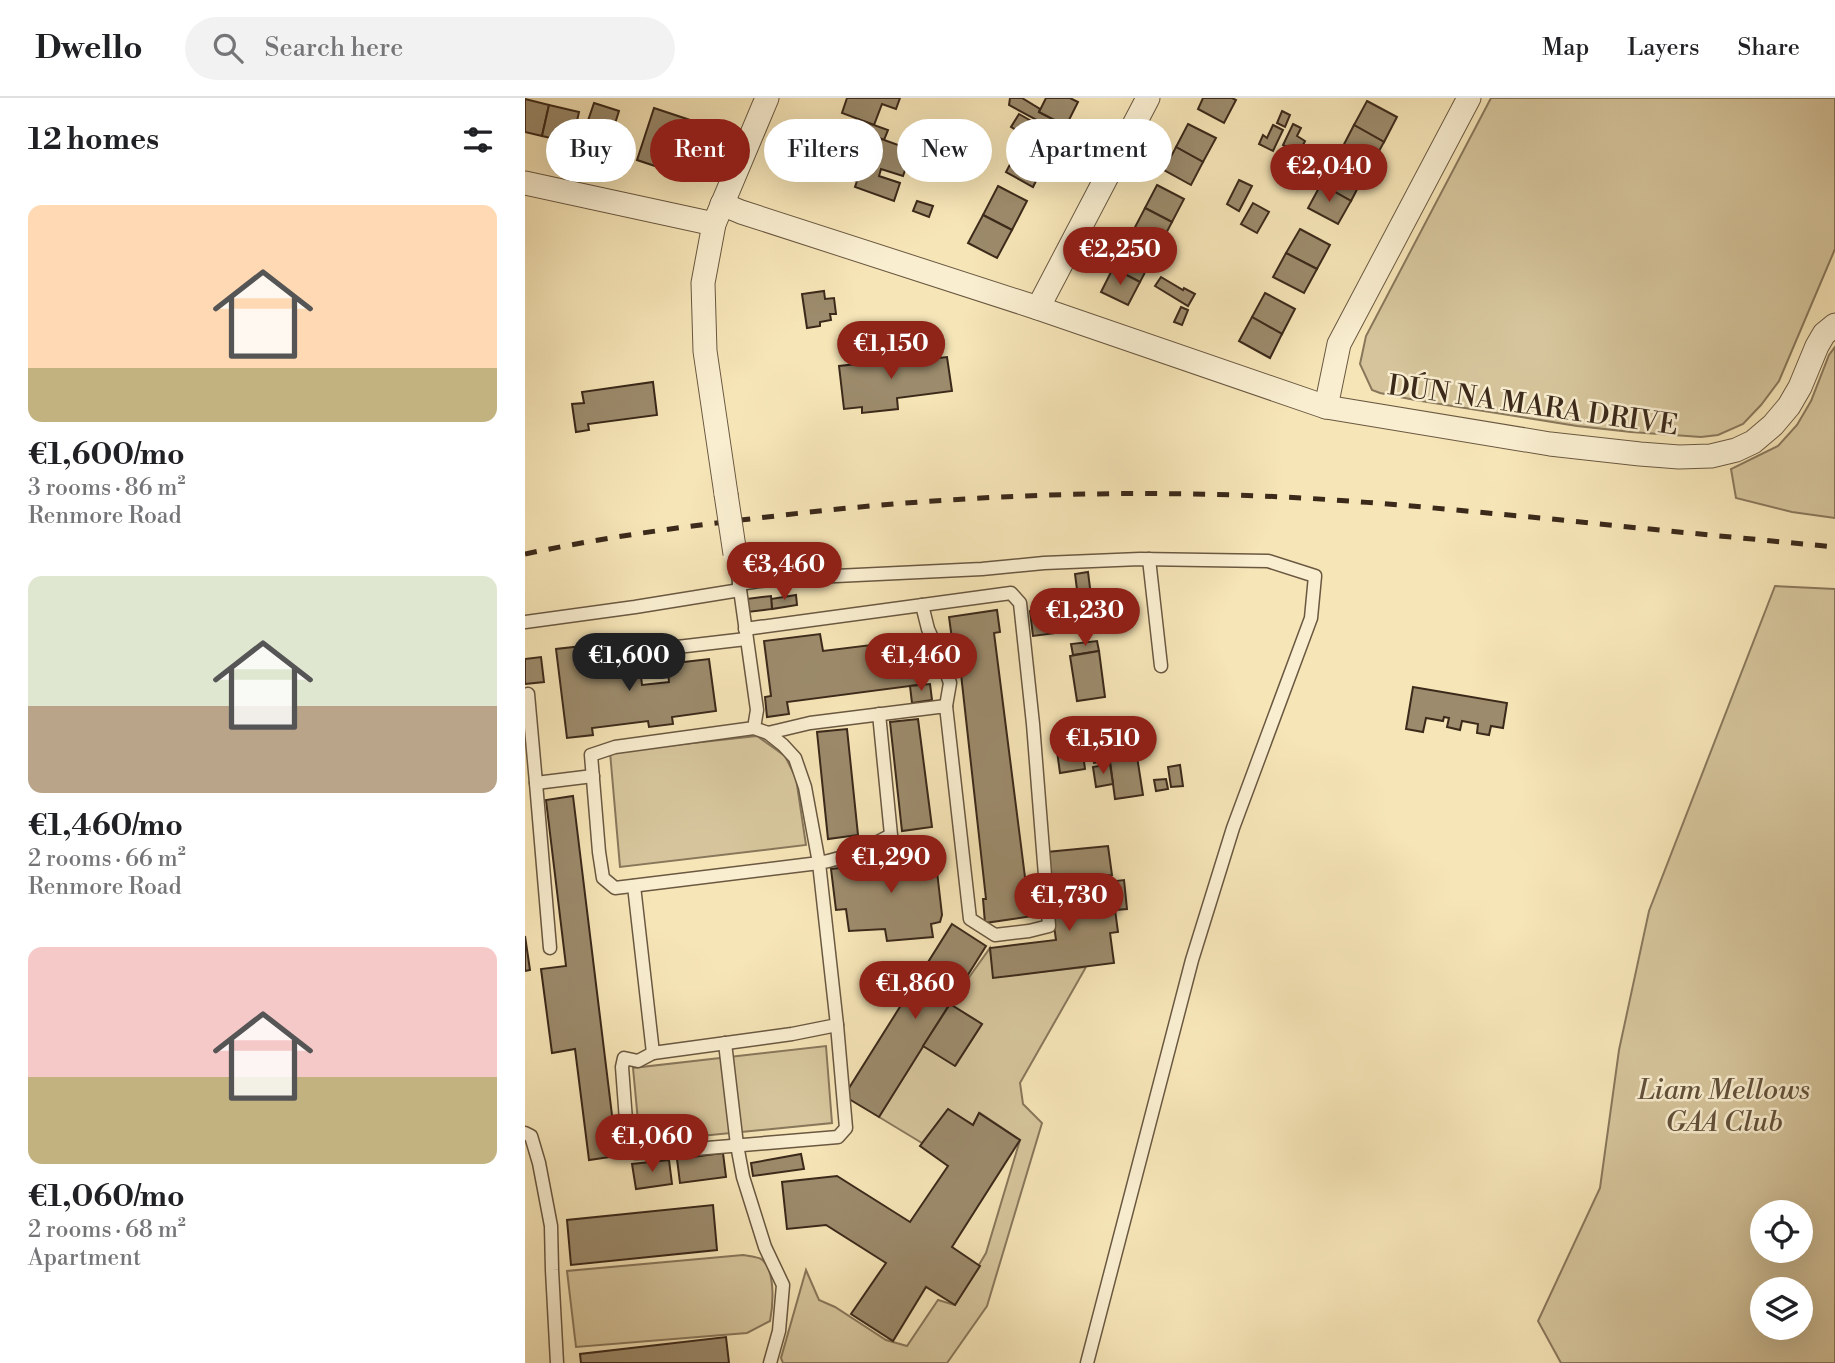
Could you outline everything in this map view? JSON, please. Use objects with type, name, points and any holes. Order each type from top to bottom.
[{"type":"street","points":[[735,554],[705,351],[703,283],[718,214],[767,98]]},
{"type":"street","points":[[1038,308],[1148,98]]},
{"type":"street","points":[[1326,407],[1339,344],[1469,98]]},
{"type":"street","name":"DÚN NA MARA DRIVE","points":[[525,183],[718,214],[741,212],[1038,308],[1326,407],[1550,444],[1679,457],[1718,455],[1736,450],[1753,442],[1773,425],[1789,406],[1821,338],[1835,325]]},
{"type":"lane","points":[[735,554],[757,710],[754,728]]},
{"type":"lane","points":[[1149,559],[1161,666]]},
{"type":"lane","points":[[525,622],[635,607],[801,578],[982,569],[1044,563],[1149,559],[1268,561],[1315,576],[1311,618],[1233,828],[1192,960],[1087,1363]]},
{"type":"lane","points":[[617,654],[746,634],[793,621],[1011,593],[1020,603],[1033,724],[1049,926],[995,935],[970,919],[946,706],[950,683],[928,629],[922,605]]},
{"type":"lane","points":[[528,694],[550,948]]},
{"type":"lane","points":[[768,733],[810,723],[946,706]]},
{"type":"lane","points":[[837,1025],[793,1034],[653,1053],[638,1061],[624,1058],[622,1067],[627,1134],[636,1153],[838,1137],[846,1128],[837,1025],[819,863],[804,787],[795,758],[768,733],[754,728],[615,747],[591,755],[603,878],[615,888],[819,863],[841,859],[865,850],[891,835],[879,714]]},
{"type":"lane","points":[[536,783],[593,776]]},
{"type":"lane","points":[[634,886],[653,1053]]},
{"type":"lane","points":[[725,1043],[743,1177],[765,1247],[783,1285],[779,1331],[770,1363]]},
{"type":"lane","points":[[525,1133],[531,1136],[539,1163],[551,1226],[557,1363]]},
{"type":"green space","points":[[1491,98],[1835,98],[1835,249],[1779,381],[1743,424],[1718,435],[1701,437],[1631,432],[1415,400],[1372,390],[1360,364],[1366,336]]},
{"type":"green space","points":[[1835,347],[1835,518],[1792,512],[1736,498],[1731,469],[1778,446],[1797,425]]},
{"type":"green space","name":"Liam Mellows GAA Club","points":[[1775,586],[1835,589],[1835,1363],[1561,1363],[1538,1321],[1600,1188],[1619,1050],[1649,911]]},
{"type":"green space","points":[[757,736],[785,756],[796,778],[806,845],[620,867],[610,752]]},
{"type":"green space","points":[[990,948],[994,977],[1086,967],[1020,1083],[1023,1104],[1042,1123],[987,1306],[947,1363],[783,1363],[781,1358],[806,1270],[819,1300],[835,1307],[886,1340],[907,1346],[938,1300],[955,1305],[986,1253],[1020,1140],[980,1113],[973,1125],[948,1109],[922,1143],[879,1117],[923,1046],[956,1065],[982,1024],[950,1004]]},
{"type":"green space","points":[[826,1046],[832,1123],[640,1142],[633,1068]]},
{"type":"green space","points":[[743,1255],[761,1259],[769,1271],[772,1297],[770,1321],[747,1333],[576,1347],[567,1271]]},
{"type":"building","points":[[847,98],[900,98],[896,109],[882,104],[876,119],[858,119],[842,113]]},
{"type":"building","points":[[1010,98],[1022,98],[1052,119],[1035,119],[1009,105]]},
{"type":"building","points":[[1046,98],[1070,98],[1078,102],[1070,119],[1052,119],[1039,112]]},
{"type":"building","points":[[1203,98],[1236,100],[1224,123],[1198,109]]},
{"type":"building","points":[[525,99],[549,105],[542,136],[525,132]]},
{"type":"building","points":[[1367,101],[1397,117],[1384,142],[1354,125]]},
{"type":"building","points":[[594,103],[619,111],[616,119],[589,119]]},
{"type":"building","points":[[549,105],[579,112],[577,119],[546,119],[546,137],[542,136]]},
{"type":"building","points":[[654,108],[687,119],[650,119]]},
{"type":"building","points":[[1282,111],[1290,115],[1285,127],[1277,123]]},
{"type":"building","points":[[650,120],[650,164],[637,160]]},
{"type":"building","points":[[1188,124],[1216,138],[1203,162],[1176,147]]},
{"type":"building","points":[[1293,124],[1301,128],[1297,136],[1305,141],[1299,153],[1283,145]]},
{"type":"building","points":[[1273,125],[1283,130],[1273,151],[1259,144],[1263,135],[1267,138]]},
{"type":"building","points":[[1354,125],[1384,142],[1371,166],[1341,150]]},
{"type":"building","points":[[883,128],[888,130],[883,140]]},
{"type":"building","points":[[883,139],[897,145],[897,174],[883,170]]},
{"type":"building","points":[[1176,147],[1203,162],[1191,185],[1172,174],[1172,155]]},
{"type":"building","points":[[1334,160],[1364,176],[1351,201],[1321,184]]},
{"type":"building","points":[[883,177],[900,183],[894,201],[855,187],[857,182],[883,182]]},
{"type":"building","points":[[1239,180],[1252,186],[1239,211],[1227,204]]},
{"type":"building","points":[[1321,184],[1351,201],[1338,224],[1308,208]]},
{"type":"building","points":[[1157,185],[1184,199],[1172,222],[1145,208]]},
{"type":"building","points":[[998,186],[1027,201],[1012,230],[983,215]]},
{"type":"building","points":[[917,201],[933,206],[929,217],[913,211]]},
{"type":"building","points":[[1253,203],[1269,212],[1257,233],[1241,224]]},
{"type":"building","points":[[1145,208],[1172,222],[1160,245],[1133,231]]},
{"type":"building","points":[[983,215],[1012,230],[997,258],[968,243]]},
{"type":"building","points":[[1300,229],[1330,245],[1317,269],[1286,253]]},
{"type":"building","points":[[1126,245],[1152,259],[1140,282],[1113,268]]},
{"type":"building","points":[[1286,253],[1317,269],[1304,293],[1273,277]]},
{"type":"building","points":[[1113,268],[1140,282],[1128,305],[1101,292]]},
{"type":"building","points":[[1161,277],[1195,294],[1188,306],[1155,286]]},
{"type":"building","points":[[824,291],[825,299],[834,298],[836,314],[830,314],[831,320],[820,322],[820,326],[807,328],[802,294]]},
{"type":"building","points":[[1265,293],[1295,309],[1282,334],[1252,317]]},
{"type":"building","points":[[1181,307],[1188,310],[1182,325],[1174,322]]},
{"type":"building","points":[[1252,317],[1282,334],[1270,358],[1239,341]]},
{"type":"building","points":[[892,354],[893,363],[947,357],[952,391],[897,398],[898,409],[862,413],[862,407],[844,409],[839,366],[857,364],[857,358]]},
{"type":"building","points":[[653,382],[657,415],[588,424],[589,430],[576,432],[572,404],[584,403],[582,392]]},
{"type":"building","points":[[1088,572],[1095,628],[1033,636],[1030,611],[1079,605],[1075,574]]},
{"type":"building","points":[[796,595],[797,605],[772,609],[771,599]]},
{"type":"building","points":[[771,596],[772,609],[748,612],[746,599]]},
{"type":"building","points":[[997,610],[1000,632],[994,633],[1027,893],[1030,892],[1033,916],[985,923],[983,899],[986,899],[957,638],[952,639],[949,617]]},
{"type":"building","points":[[820,634],[823,651],[912,640],[918,685],[787,702],[789,714],[767,717],[765,697],[771,696],[764,641]]},
{"type":"building","points":[[1097,641],[1099,651],[1073,655],[1071,644]]},
{"type":"building","points":[[591,645],[594,673],[640,667],[642,685],[669,682],[667,664],[709,659],[716,711],[672,717],[673,724],[649,727],[648,721],[592,728],[593,735],[567,738],[556,649]]},
{"type":"building","points":[[1099,651],[1105,697],[1077,701],[1070,656]]},
{"type":"building","points":[[541,657],[544,682],[525,684],[525,659]]},
{"type":"building","points":[[930,684],[932,700],[912,703],[910,686]]},
{"type":"building","points":[[1413,687],[1507,703],[1503,728],[1491,726],[1489,735],[1477,733],[1478,724],[1462,721],[1460,730],[1447,727],[1449,718],[1444,717],[1443,721],[1426,718],[1423,732],[1406,729]]},
{"type":"building","points":[[918,719],[932,827],[902,831],[890,722]]},
{"type":"building","points":[[1079,725],[1085,769],[1060,773],[1054,729]]},
{"type":"building","points":[[847,729],[858,835],[828,839],[817,732]]},
{"type":"building","points":[[1106,742],[1109,761],[1094,763],[1091,744]]},
{"type":"building","points":[[1136,750],[1143,795],[1115,799],[1109,754]]},
{"type":"building","points":[[1110,764],[1113,784],[1096,787],[1093,767]]},
{"type":"building","points":[[1180,765],[1183,786],[1171,787],[1168,767]]},
{"type":"building","points":[[1166,779],[1168,789],[1156,791],[1154,780]]},
{"type":"building","points":[[573,796],[617,1156],[589,1160],[575,1049],[552,1053],[541,969],[566,966],[546,800]]},
{"type":"building","points":[[1108,846],[1112,875],[1050,881],[1047,852]]},
{"type":"building","points":[[911,851],[912,857],[935,854],[942,915],[940,922],[931,924],[933,937],[887,941],[885,929],[849,931],[846,909],[836,910],[831,869],[867,865],[865,856]]},
{"type":"building","points":[[1124,880],[1127,909],[1115,910],[1118,932],[1110,933],[1114,963],[993,978],[990,948],[1056,940],[1049,889]]},
{"type":"building","points":[[952,924],[986,946],[879,1117],[844,1096]]},
{"type":"building","points":[[525,936],[530,970],[525,971]]},
{"type":"building","points":[[950,1004],[982,1024],[955,1066],[923,1046]]},
{"type":"building","points":[[948,1109],[973,1125],[979,1113],[1020,1140],[952,1247],[980,1266],[955,1305],[926,1287],[893,1341],[851,1314],[886,1263],[826,1225],[787,1229],[782,1182],[837,1176],[910,1222],[948,1166],[920,1146]]},
{"type":"building","points":[[723,1153],[726,1177],[680,1183],[677,1159]]},
{"type":"building","points":[[801,1154],[804,1169],[753,1176],[751,1163]]},
{"type":"building","points":[[669,1160],[672,1184],[636,1189],[632,1164]]},
{"type":"building","points":[[713,1205],[717,1250],[571,1265],[567,1220]]},
{"type":"building","points":[[726,1337],[729,1363],[581,1363],[580,1354]]},
{"type":"railway","points":[[525,554],[646,532],[829,510],[1076,494],[1200,494],[1371,503],[1835,547]]}]
